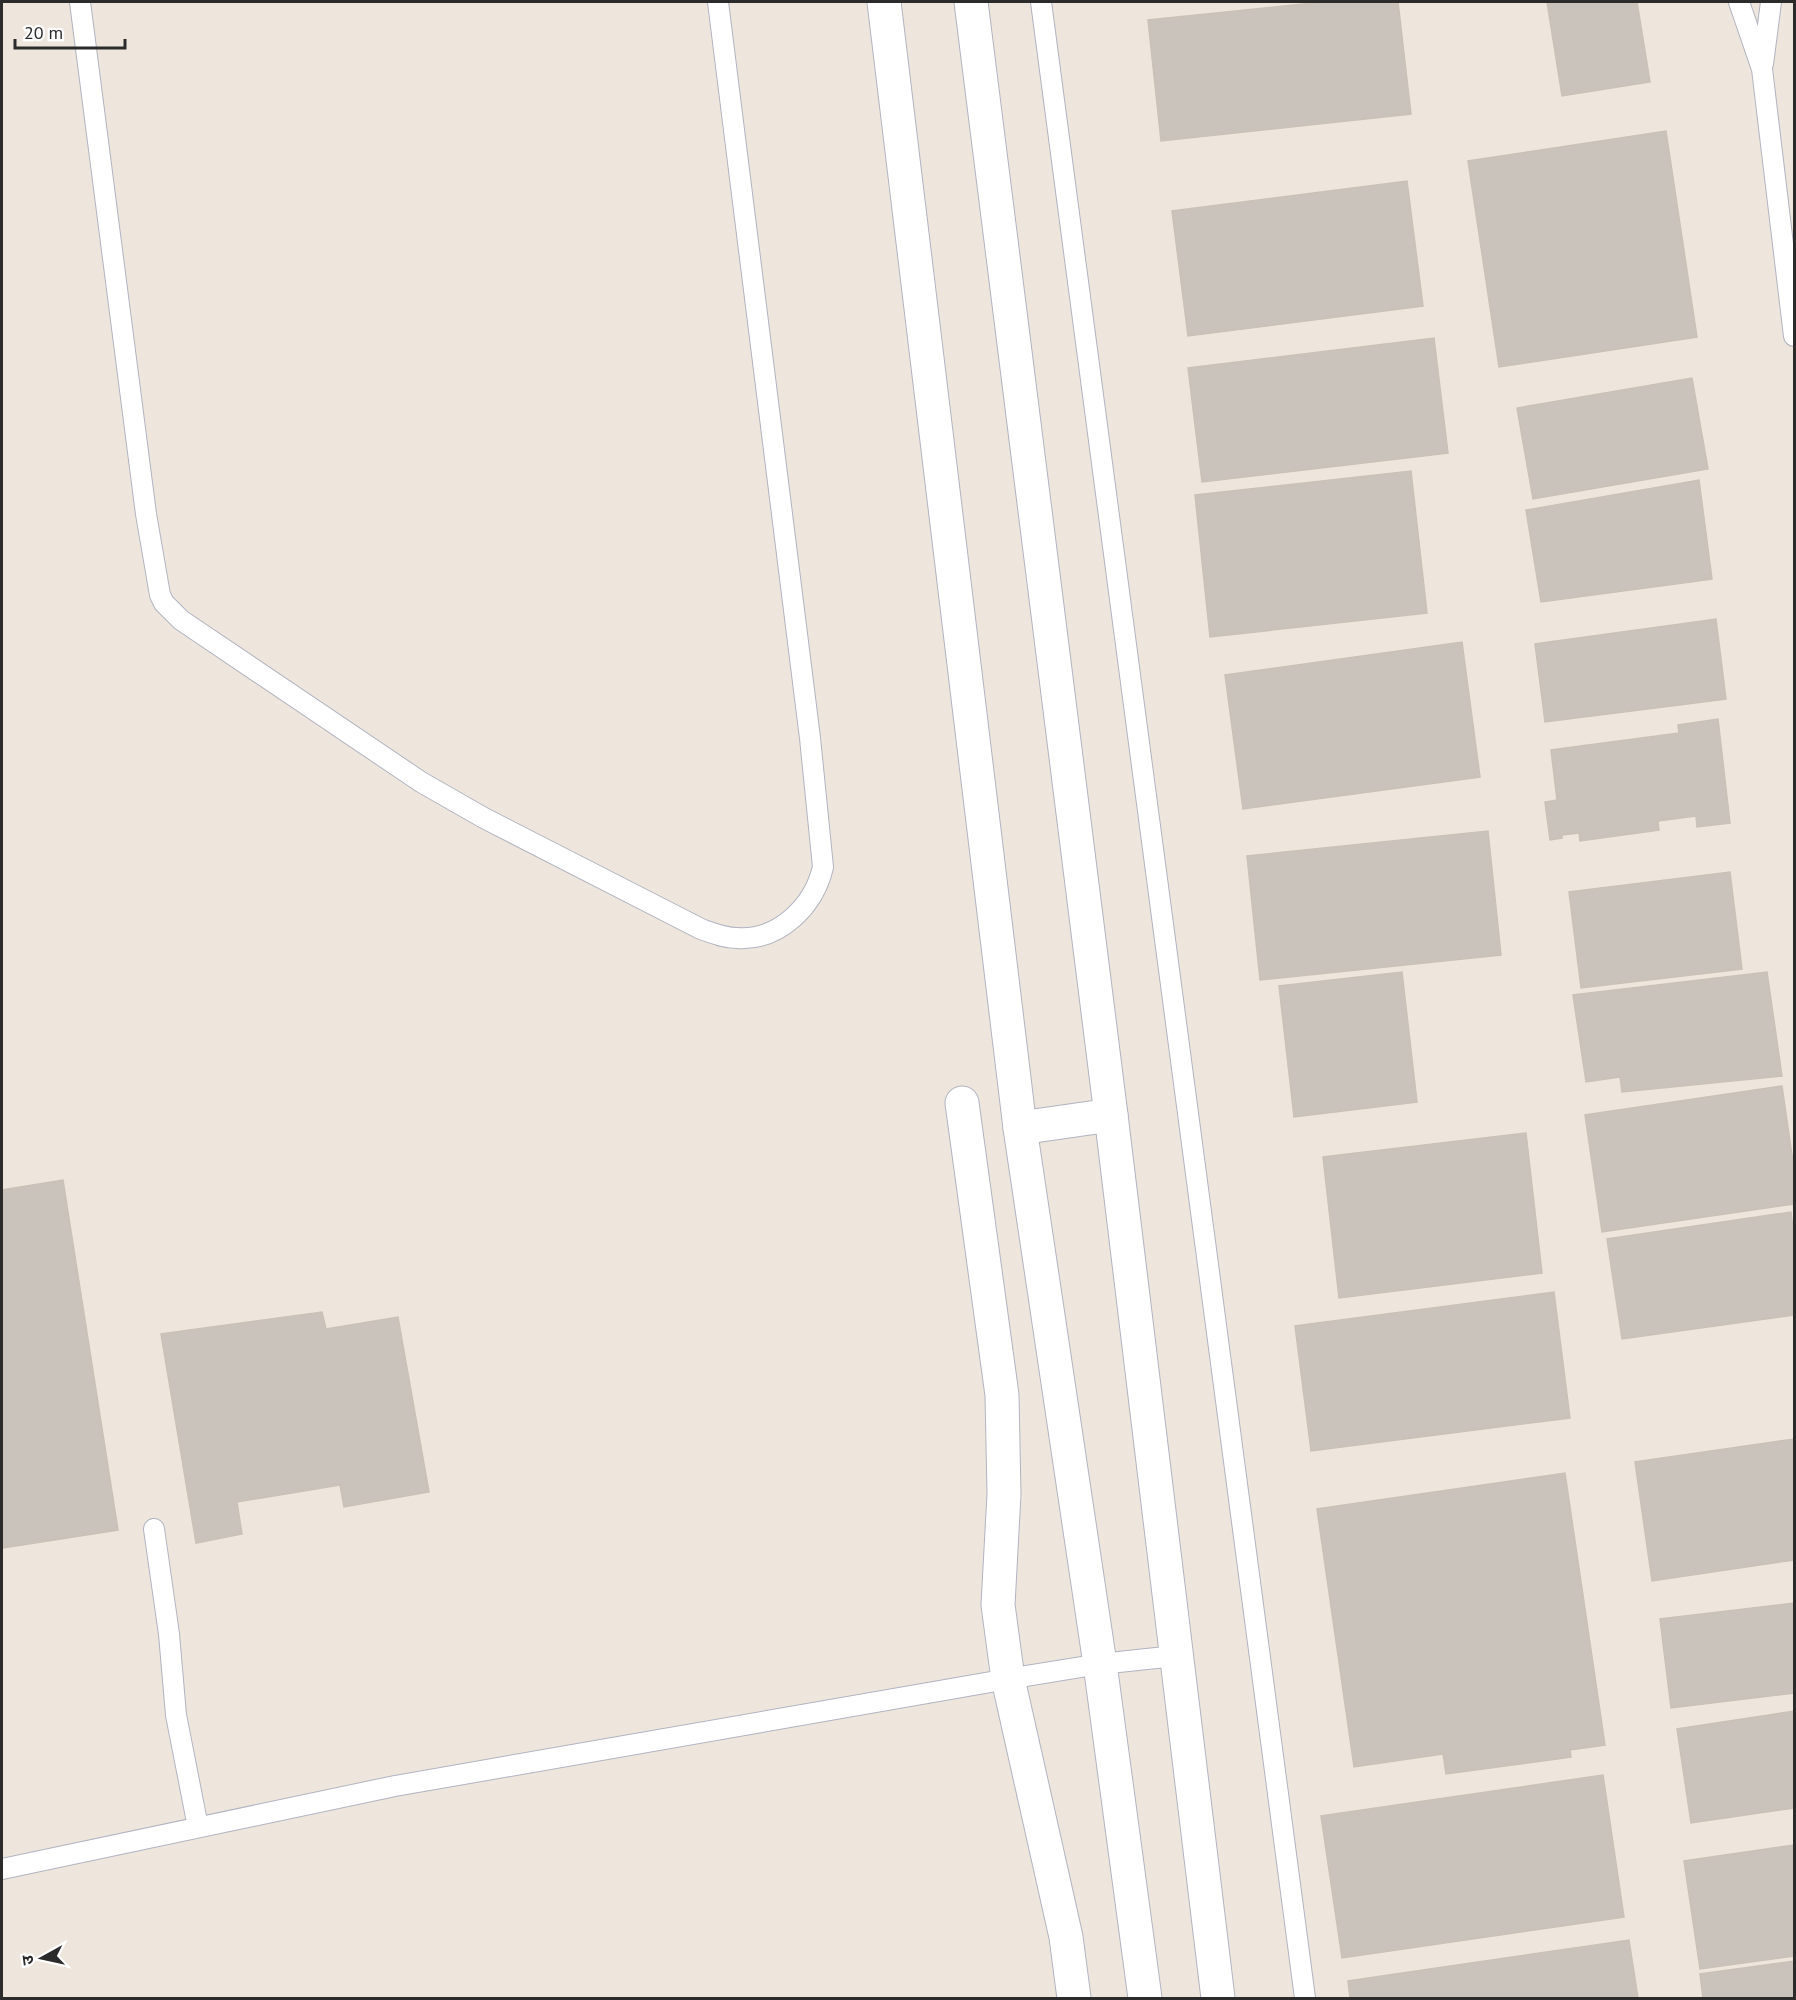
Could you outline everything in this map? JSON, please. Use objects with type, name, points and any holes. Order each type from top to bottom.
[{"type":"main road","points":[[884,2],[1020,1128],[1101,1664],[1145,1998]]},
{"type":"main road","points":[[971,2],[1111,1115],[1218,1998]]},
{"type":"main road","points":[[962,1102],[1002,1395],[1004,1494],[998,1605],[1008,1679],[1066,1937],[1074,1998]]},
{"type":"main road","points":[[1020,1128],[1111,1115]]},
{"type":"lane","points":[[80,2],[152,556],[157,585],[164,603],[182,620],[421,782],[484,818],[701,929],[736,938],[753,938],[768,933],[791,920],[815,892],[823,867],[809,727],[718,2]]},
{"type":"lane","points":[[1041,2],[1305,1998]]},
{"type":"lane","points":[[1739,2],[1762,69],[1794,336]]},
{"type":"lane","points":[[1762,69],[1771,2]]},
{"type":"lane","points":[[154,1529],[169,1634],[176,1715],[198,1827]]},
{"type":"lane","points":[[2,1869],[395,1786],[1008,1679],[1101,1664],[1175,1656]]},
{"type":"building","points":[[1322,2],[1398,2],[1411,114],[1161,141],[1148,20]]},
{"type":"building","points":[[1547,2],[1637,2],[1650,82],[1562,96]]},
{"type":"building","points":[[1666,131],[1697,337],[1499,367],[1468,161]]},
{"type":"building","points":[[1407,181],[1423,306],[1188,336],[1172,211]]},
{"type":"building","points":[[1434,338],[1448,453],[1202,482],[1188,368]]},
{"type":"building","points":[[1692,378],[1708,469],[1533,499],[1517,408]]},
{"type":"building","points":[[1411,471],[1427,613],[1210,637],[1195,495]]},
{"type":"building","points":[[1699,480],[1712,579],[1541,602],[1526,510]]},
{"type":"building","points":[[1716,619],[1726,699],[1545,722],[1535,644]]},
{"type":"building","points":[[1462,642],[1480,777],[1243,809],[1225,675]]},
{"type":"building","points":[[1718,719],[1730,823],[1697,827],[1696,816],[1658,821],[1659,830],[1580,841],[1579,833],[1562,835],[1562,838],[1550,840],[1545,802],[1557,800],[1551,750],[1679,733],[1678,725]]},
{"type":"building","points":[[1488,831],[1501,955],[1260,980],[1247,856]]},
{"type":"building","points":[[1730,872],[1742,969],[1581,988],[1569,892]]},
{"type":"building","points":[[1402,972],[1417,1102],[1294,1117],[1279,986]]},
{"type":"building","points":[[1767,972],[1782,1076],[1622,1092],[1620,1077],[1586,1082],[1573,995]]},
{"type":"building","points":[[1782,1086],[1794,1169],[1794,1204],[1602,1232],[1585,1115]]},
{"type":"building","points":[[1526,1133],[1542,1273],[1339,1298],[1323,1157]]},
{"type":"building","points":[[63,1180],[118,1530],[2,1548],[2,1190]]},
{"type":"building","points":[[1791,1212],[1794,1237],[1794,1315],[1622,1339],[1607,1239]]},
{"type":"building","points":[[1554,1292],[1570,1418],[1311,1451],[1295,1326]]},
{"type":"building","points":[[322,1312],[326,1329],[398,1317],[429,1492],[344,1507],[340,1485],[237,1502],[242,1534],[196,1543],[161,1334]]},
{"type":"building","points":[[1794,1439],[1794,1560],[1652,1581],[1635,1462]]},
{"type":"building","points":[[1565,1473],[1605,1745],[1570,1750],[1571,1757],[1446,1774],[1443,1754],[1354,1767],[1317,1509]]},
{"type":"building","points":[[1794,1603],[1794,1693],[1671,1708],[1660,1619]]},
{"type":"building","points":[[1794,1711],[1794,1808],[1691,1823],[1677,1729]]},
{"type":"building","points":[[1603,1775],[1624,1917],[1342,1958],[1321,1816]]},
{"type":"building","points":[[1794,1845],[1794,1956],[1700,1969],[1684,1861]]},
{"type":"building","points":[[1629,1940],[1638,1998],[1350,1998],[1348,1981]]},
{"type":"building","points":[[1794,1961],[1794,1998],[1703,1998],[1700,1974]]}]
